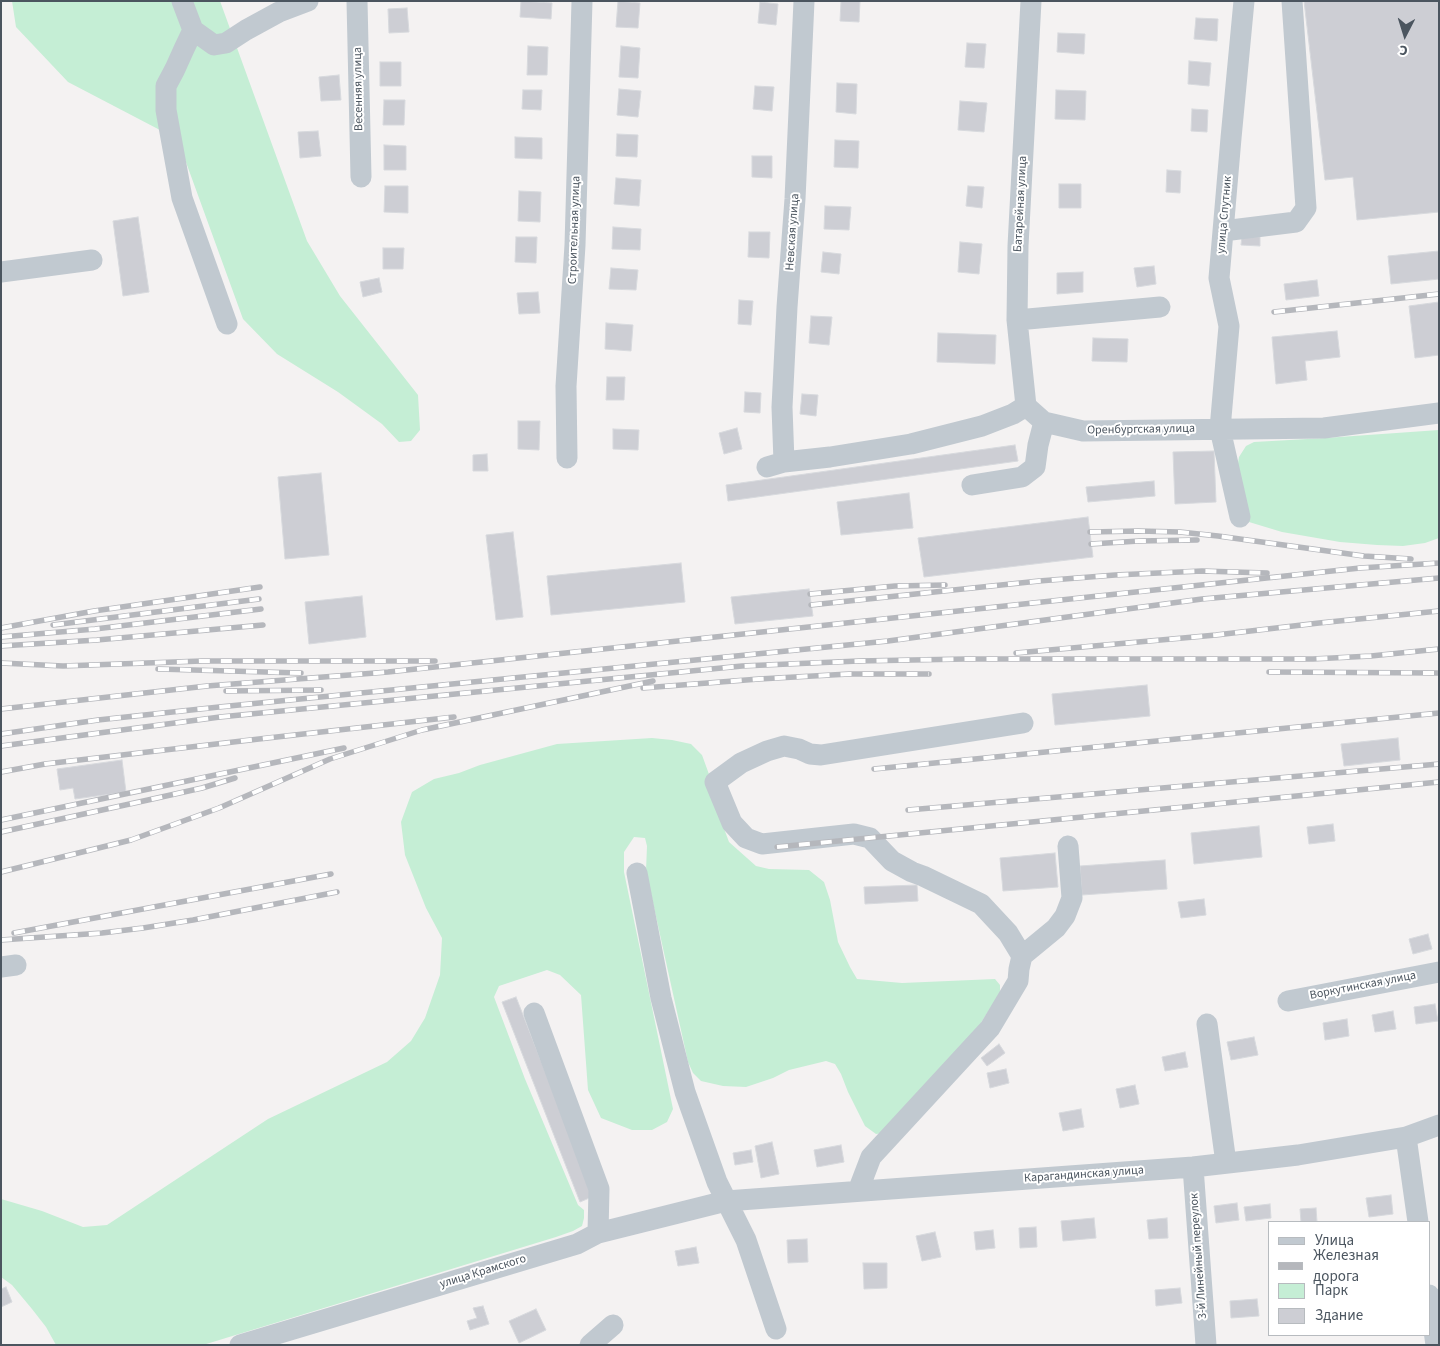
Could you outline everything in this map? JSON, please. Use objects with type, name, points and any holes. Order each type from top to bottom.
[{"type":"street","points":[[182,1],[193,30],[214,45],[226,43],[279,12],[308,1]]},
{"type":"street","name":"Весенняя улица","points":[[357,1],[361,177]]},
{"type":"street","name":"Строительная улица","points":[[567,458],[566,386],[575,245],[582,1]]},
{"type":"street","name":"Невская улица","points":[[804,1],[795,199],[782,407],[776,465],[911,444],[982,426],[1013,414],[1026,406]]},
{"type":"street","name":"Батарейная улица","points":[[1026,406],[1017,320],[1018,246],[1031,1]]},
{"type":"street","name":"улица Спутник","points":[[1240,517],[1220,429],[1229,326],[1220,278],[1244,1]]},
{"type":"street","points":[[1224,231],[1296,222],[1306,208],[1292,24],[1292,1]]},
{"type":"street","points":[[193,30],[166,86],[166,110],[182,198],[227,324]]},
{"type":"street","points":[[1,272],[92,260]]},
{"type":"street","points":[[1017,320],[1160,308]]},
{"type":"street","name":"Оренбургская улица","points":[[1026,406],[1044,422],[1083,431],[1324,428],[1439,413]]},
{"type":"street","points":[[972,484],[1022,477],[1035,467],[1044,422]]},
{"type":"street","points":[[1022,956],[1008,933],[981,904],[892,861],[870,838],[854,834],[762,844],[746,838],[732,823],[716,782],[742,763],[767,751],[784,746],[799,749],[810,754],[821,755],[1023,723]]},
{"type":"street","points":[[858,1191],[871,1158],[990,1028],[1018,981],[1022,956],[1056,928],[1065,916],[1072,898],[1068,846]]},
{"type":"street","points":[[637,873],[661,998],[685,1092],[718,1182],[746,1240],[776,1329]]},
{"type":"street","name":"Воркутинская улица","points":[[1288,1001],[1439,972]]},
{"type":"street","points":[[534,1013],[599,1189],[598,1233]]},
{"type":"street","points":[[1207,1024],[1226,1163]]},
{"type":"street","name":"Карагандинская улица","points":[[726,1201],[1193,1167],[1298,1155],[1406,1136],[1439,1125]]},
{"type":"street","points":[[1406,1136],[1418,1221]]},
{"type":"street","name":"3-й Линейный переулок","points":[[1193,1167],[1206,1345]]},
{"type":"street","name":"улица Крамского","points":[[240,1345],[577,1244],[598,1233],[726,1201]]},
{"type":"street","points":[[1430,1302],[1436,1345]]},
{"type":"street","points":[[590,1345],[612,1325]]},
{"type":"green space","points":[[12,1],[220,1],[307,241],[340,296],[418,395],[420,430],[411,441],[399,442],[382,424],[338,392],[277,354],[243,319],[179,143],[158,129],[68,82],[16,27]]},
{"type":"green space","points":[[1439,430],[1439,538],[1425,543],[1403,546],[1340,542],[1282,532],[1249,522],[1237,469],[1239,457],[1246,446],[1254,442]]},
{"type":"green space","points":[[652,738],[691,744],[702,755],[710,777],[713,799],[729,842],[756,866],[769,869],[809,870],[824,882],[830,900],[838,942],[857,979],[902,983],[995,979],[1000,985],[1000,993],[977,1029],[884,1133],[876,1134],[865,1126],[835,1064],[826,1061],[789,1070],[773,1078],[746,1087],[723,1086],[701,1081],[693,1073],[688,1062],[646,871],[647,846],[645,838],[634,837],[624,852],[624,872],[673,1109],[667,1122],[652,1130],[632,1130],[601,1118],[588,1090],[581,995],[560,975],[547,970],[499,986],[494,997],[525,1079],[578,1205],[584,1210],[582,1226],[556,1237],[203,1345],[56,1345],[46,1327],[32,1309],[12,1285],[1,1277],[1,1199],[42,1211],[83,1227],[107,1225],[268,1119],[387,1062],[411,1041],[425,1018],[440,975],[442,938],[426,908],[405,855],[401,822],[412,792],[434,779],[557,744]]},
{"type":"building","points":[[521,1],[552,3],[551,19],[520,17]]},
{"type":"building","points":[[618,1],[640,3],[638,28],[616,27]]},
{"type":"building","points":[[841,1],[860,1],[859,22],[840,21]]},
{"type":"building","points":[[1304,1],[1439,1],[1439,212],[1357,220],[1353,177],[1325,180]]},
{"type":"building","points":[[760,2],[778,4],[776,25],[758,23]]},
{"type":"building","points":[[407,8],[409,32],[389,33],[388,9]]},
{"type":"building","points":[[1196,18],[1218,19],[1217,41],[1194,39]]},
{"type":"building","points":[[1058,33],[1085,34],[1084,54],[1057,52]]},
{"type":"building","points":[[967,43],[986,44],[984,68],[965,67]]},
{"type":"building","points":[[528,46],[548,47],[547,75],[527,75]]},
{"type":"building","points":[[621,46],[640,48],[638,78],[619,77]]},
{"type":"building","points":[[1189,61],[1211,63],[1209,86],[1188,84]]},
{"type":"building","points":[[380,62],[401,62],[401,86],[380,86]]},
{"type":"building","points":[[339,75],[341,100],[321,101],[319,77]]},
{"type":"building","points":[[837,83],[857,84],[856,114],[836,112]]},
{"type":"building","points":[[755,86],[774,87],[772,111],[753,109]]},
{"type":"building","points":[[619,89],[641,91],[638,117],[617,115]]},
{"type":"building","points":[[523,90],[542,90],[541,110],[522,109]]},
{"type":"building","points":[[1056,90],[1086,91],[1085,120],[1055,119]]},
{"type":"building","points":[[384,100],[405,100],[404,125],[383,125]]},
{"type":"building","points":[[960,101],[987,103],[984,132],[958,130]]},
{"type":"building","points":[[1192,109],[1208,110],[1207,132],[1191,131]]},
{"type":"building","points":[[318,131],[321,156],[300,158],[298,132]]},
{"type":"building","points":[[617,134],[638,135],[637,157],[616,156]]},
{"type":"building","points":[[515,137],[542,138],[542,159],[515,158]]},
{"type":"building","points":[[835,140],[859,141],[858,168],[834,167]]},
{"type":"building","points":[[384,145],[406,146],[406,170],[384,170]]},
{"type":"building","points":[[752,156],[772,156],[772,178],[752,177]]},
{"type":"building","points":[[1167,170],[1181,171],[1180,193],[1166,192]]},
{"type":"building","points":[[616,178],[641,180],[639,206],[614,204]]},
{"type":"building","points":[[1059,184],[1081,184],[1081,208],[1059,208]]},
{"type":"building","points":[[385,186],[408,186],[408,213],[384,212]]},
{"type":"building","points":[[968,186],[984,187],[982,208],[966,206]]},
{"type":"building","points":[[519,191],[541,192],[540,222],[518,221]]},
{"type":"building","points":[[825,206],[851,207],[849,230],[824,229]]},
{"type":"building","points":[[138,217],[149,292],[123,296],[113,221]]},
{"type":"building","points":[[613,227],[641,229],[640,250],[612,249]]},
{"type":"building","points":[[749,232],[770,232],[769,258],[748,257]]},
{"type":"building","points":[[1242,236],[1260,237],[1260,246],[1241,245]]},
{"type":"building","points":[[516,237],[537,237],[536,263],[515,262]]},
{"type":"building","points":[[960,242],[982,244],[979,274],[958,272]]},
{"type":"building","points":[[383,248],[404,248],[403,269],[383,269]]},
{"type":"building","points":[[1439,251],[1439,279],[1391,284],[1388,256]]},
{"type":"building","points":[[823,252],[841,254],[839,274],[821,272]]},
{"type":"building","points":[[1154,266],[1156,284],[1137,287],[1134,268]]},
{"type":"building","points":[[611,268],[638,270],[636,290],[609,289]]},
{"type":"building","points":[[1083,272],[1083,292],[1057,294],[1057,273]]},
{"type":"building","points":[[379,278],[382,292],[363,297],[360,282]]},
{"type":"building","points":[[1317,280],[1319,296],[1286,300],[1284,284]]},
{"type":"building","points":[[538,292],[540,313],[519,314],[517,293]]},
{"type":"building","points":[[739,300],[753,301],[751,325],[738,324]]},
{"type":"building","points":[[1439,302],[1439,355],[1415,358],[1409,306]]},
{"type":"building","points":[[811,316],[832,317],[829,345],[809,343]]},
{"type":"building","points":[[606,323],[633,325],[631,351],[605,349]]},
{"type":"building","points":[[1337,331],[1340,357],[1305,361],[1307,380],[1276,384],[1272,337]]},
{"type":"building","points":[[938,333],[996,335],[995,364],[937,362]]},
{"type":"building","points":[[1093,338],[1128,339],[1127,362],[1092,361]]},
{"type":"building","points":[[607,377],[625,377],[624,400],[606,400]]},
{"type":"building","points":[[745,392],[761,393],[760,413],[744,412]]},
{"type":"building","points":[[802,394],[818,395],[816,416],[800,414]]},
{"type":"building","points":[[518,421],[540,421],[539,450],[518,449]]},
{"type":"building","points":[[737,428],[742,449],[724,454],[719,433]]},
{"type":"building","points":[[613,429],[639,430],[638,450],[613,449]]},
{"type":"building","points":[[1015,445],[1018,461],[728,501],[726,485]]},
{"type":"building","points":[[1214,451],[1216,502],[1175,504],[1173,452]]},
{"type":"building","points":[[487,454],[488,471],[473,471],[473,455]]},
{"type":"building","points":[[321,473],[329,555],[285,559],[278,477]]},
{"type":"building","points":[[1154,481],[1155,496],[1088,502],[1086,487]]},
{"type":"building","points":[[909,493],[913,528],[841,535],[837,502]]},
{"type":"building","points":[[1088,517],[1093,557],[924,577],[918,538]]},
{"type":"building","points":[[513,532],[523,617],[496,620],[486,535]]},
{"type":"building","points":[[681,563],[685,602],[551,615],[547,576]]},
{"type":"building","points":[[809,589],[813,616],[735,624],[731,597]]},
{"type":"building","points":[[362,596],[366,637],[309,644],[305,602]]},
{"type":"building","points":[[1147,685],[1150,716],[1055,725],[1052,694]]},
{"type":"building","points":[[1398,738],[1400,760],[1344,766],[1341,744]]},
{"type":"building","points":[[122,760],[126,792],[75,799],[73,788],[60,790],[57,769]]},
{"type":"building","points":[[1333,824],[1335,841],[1309,844],[1307,827]]},
{"type":"building","points":[[1259,826],[1262,857],[1194,864],[1191,833]]},
{"type":"building","points":[[1055,853],[1058,887],[1003,891],[1000,858]]},
{"type":"building","points":[[1165,860],[1167,889],[1082,895],[1080,866]]},
{"type":"building","points":[[917,885],[918,901],[865,904],[864,887]]},
{"type":"building","points":[[1204,899],[1206,915],[1181,918],[1178,902]]},
{"type":"building","points":[[1428,934],[1432,949],[1413,954],[1409,939]]},
{"type":"building","points":[[516,997],[594,1196],[580,1202],[502,1002]]},
{"type":"building","points":[[1435,1004],[1438,1021],[1416,1024],[1414,1007]]},
{"type":"building","points":[[1393,1011],[1396,1029],[1375,1032],[1372,1015]]},
{"type":"building","points":[[1347,1019],[1349,1036],[1325,1040],[1323,1023]]},
{"type":"building","points":[[1254,1037],[1258,1055],[1231,1060],[1227,1042]]},
{"type":"building","points":[[999,1044],[1005,1053],[987,1066],[981,1058]]},
{"type":"building","points":[[1185,1052],[1188,1067],[1165,1071],[1162,1057]]},
{"type":"building","points":[[1006,1069],[1009,1083],[990,1088],[987,1073]]},
{"type":"building","points":[[1135,1085],[1139,1104],[1120,1108],[1116,1089]]},
{"type":"building","points":[[1081,1109],[1084,1127],[1063,1131],[1059,1113]]},
{"type":"building","points":[[772,1142],[779,1174],[761,1178],[755,1146]]},
{"type":"building","points":[[841,1145],[844,1162],[817,1167],[814,1150]]},
{"type":"building","points":[[751,1150],[753,1162],[735,1165],[733,1153]]},
{"type":"building","points":[[1391,1195],[1393,1214],[1369,1217],[1366,1198]]},
{"type":"building","points":[[1237,1203],[1239,1220],[1216,1223],[1214,1206]]},
{"type":"building","points":[[1270,1204],[1271,1218],[1246,1221],[1244,1207]]},
{"type":"building","points":[[1316,1208],[1317,1221],[1301,1221],[1300,1209]]},
{"type":"building","points":[[1094,1218],[1096,1238],[1063,1241],[1061,1221]]},
{"type":"building","points":[[1167,1218],[1168,1238],[1149,1239],[1147,1220]]},
{"type":"building","points":[[1036,1227],[1037,1247],[1020,1248],[1019,1228]]},
{"type":"building","points":[[993,1230],[995,1248],[976,1250],[974,1232]]},
{"type":"building","points":[[935,1232],[941,1257],[922,1261],[916,1236]]},
{"type":"building","points":[[807,1239],[808,1262],[788,1263],[787,1240]]},
{"type":"building","points":[[696,1247],[699,1263],[678,1266],[675,1251]]},
{"type":"building","points":[[863,1263],[887,1263],[887,1288],[864,1289]]},
{"type":"building","points":[[6,1287],[12,1302],[1,1307],[1,1289]]},
{"type":"building","points":[[1180,1288],[1182,1303],[1156,1306],[1155,1290]]},
{"type":"building","points":[[1257,1299],[1259,1316],[1231,1318],[1230,1301]]},
{"type":"building","points":[[483,1306],[489,1324],[470,1330],[467,1321],[477,1318],[473,1308]]},
{"type":"building","points":[[536,1309],[546,1330],[519,1343],[509,1321]]},
{"type":"railway","points":[[1274,312],[1439,294]]},
{"type":"railway","points":[[1090,532],[1180,532],[1364,556],[1411,559]]},
{"type":"railway","points":[[1091,544],[1197,540]]},
{"type":"railway","points":[[1,709],[207,686],[388,672],[1360,568],[1439,563]]},
{"type":"railway","points":[[811,605],[1115,575],[1202,571],[1267,573]]},
{"type":"railway","points":[[1,734],[98,720],[219,707],[888,641],[1202,599],[1439,578]]},
{"type":"railway","points":[[810,594],[895,586],[945,585]]},
{"type":"railway","points":[[1,628],[94,611],[260,587]]},
{"type":"railway","points":[[53,625],[259,599]]},
{"type":"railway","points":[[1,637],[95,629],[261,609]]},
{"type":"railway","points":[[1016,653],[1216,635],[1439,611]]},
{"type":"railway","points":[[1,646],[97,640],[263,625]]},
{"type":"railway","points":[[1,746],[220,717],[742,666],[965,659],[1313,659],[1371,656],[1439,649]]},
{"type":"railway","points":[[1,663],[63,666],[202,661],[435,661]]},
{"type":"railway","points":[[158,669],[301,673]]},
{"type":"railway","points":[[1269,672],[1439,673]]},
{"type":"railway","points":[[643,688],[849,674],[929,674]]},
{"type":"railway","points":[[1,872],[131,840],[219,808],[330,759],[422,730],[653,681]]},
{"type":"railway","points":[[226,691],[321,690]]},
{"type":"railway","points":[[874,769],[1439,713]]},
{"type":"railway","points":[[1,772],[45,764],[454,717]]},
{"type":"railway","points":[[1,820],[344,748]]},
{"type":"railway","points":[[908,810],[1439,764]]},
{"type":"railway","points":[[1,832],[202,788],[235,778]]},
{"type":"railway","points":[[777,847],[1439,782]]},
{"type":"railway","points":[[14,933],[331,874]]},
{"type":"railway","points":[[1,940],[102,933],[143,928],[337,892]]}]
